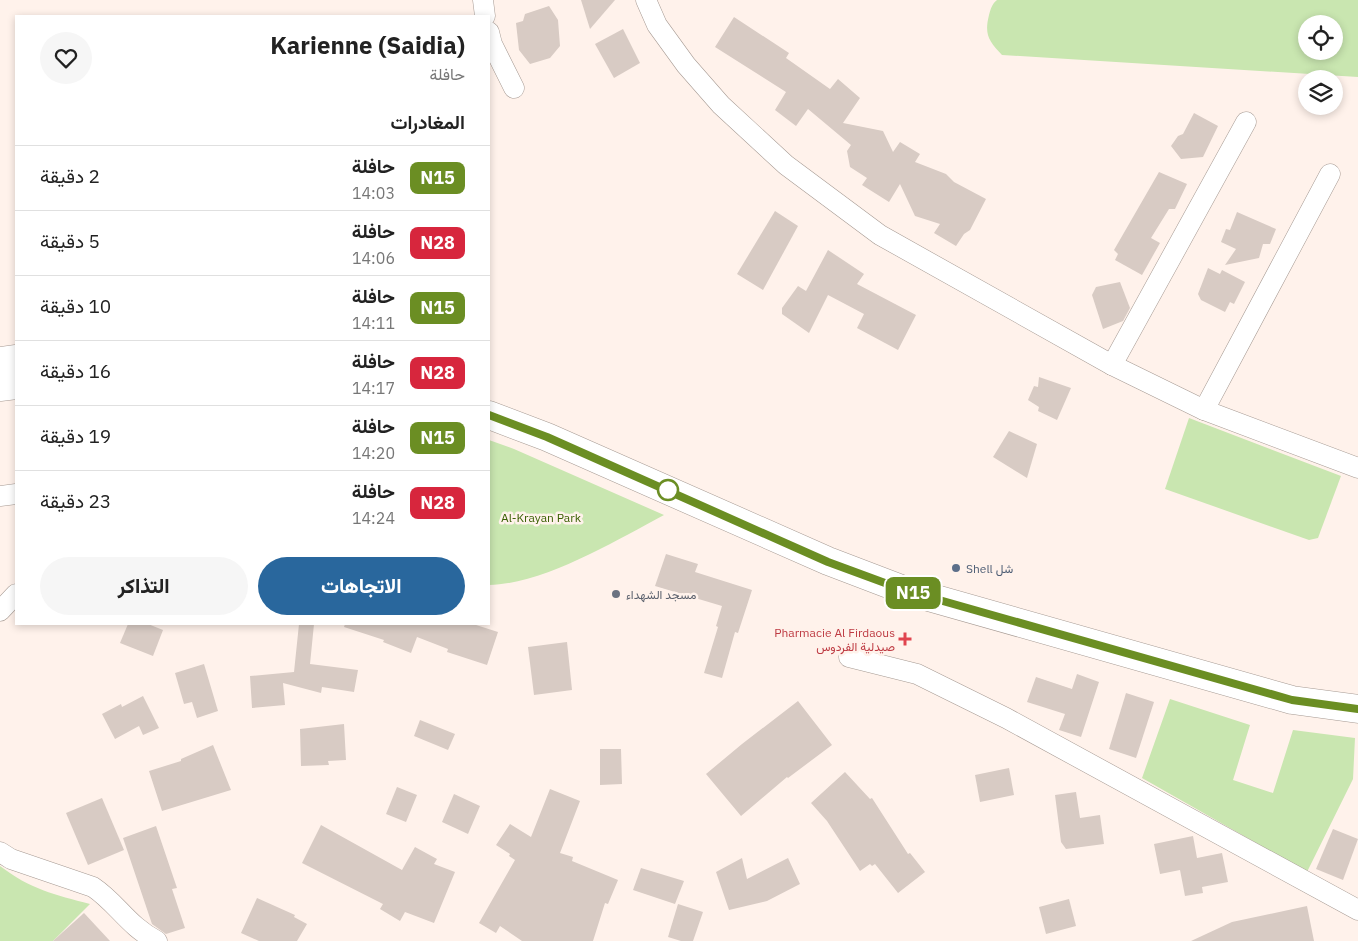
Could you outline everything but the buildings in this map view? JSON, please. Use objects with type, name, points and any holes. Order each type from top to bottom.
[{"type":"main road","points":[[0,361],[15,359]]},
{"type":"main road","points":[[0,387],[15,385]]},
{"type":"main road","points":[[490,415],[547,437],[828,562],[904,590],[1292,700],[1358,709]]},
{"type":"street","points":[[482,0],[485,15]]},
{"type":"street","points":[[646,0],[657,25],[686,66],[721,105],[786,165],[880,235],[1112,365],[1204,410],[1358,468]]},
{"type":"street","points":[[490,36],[492,44],[514,88]]},
{"type":"street","points":[[1112,365],[1246,122]]},
{"type":"street","points":[[1204,410],[1330,174]]},
{"type":"street","points":[[0,496],[15,494]]},
{"type":"street","points":[[0,611],[15,595]]},
{"type":"street","points":[[849,656],[917,674],[1006,718],[1358,910]]},
{"type":"street","points":[[0,852],[11,859],[93,887],[102,893],[139,931],[156,941]]},
{"type":"green space","points":[[997,0],[1358,0],[1358,77],[1343,76],[1343,70],[1298,70],[1298,73],[1002,55],[994,46],[987,33],[992,6]]},
{"type":"green space","points":[[1189,418],[1341,476],[1318,538],[1309,540],[1165,489]]},
{"type":"green space","name":"Al-Krayan Park","points":[[490,440],[514,449],[664,515],[579,559],[533,577],[510,583],[490,585]]},
{"type":"green space","points":[[1170,699],[1250,725],[1233,780],[1273,793],[1293,730],[1355,738],[1353,779],[1307,872],[1142,778]]},
{"type":"green space","points":[[0,866],[32,886],[90,904],[53,941],[0,941]]},
{"type":"bus line","name":"N15","points":[[490,415],[547,437],[828,562],[904,590],[1292,700],[1358,709]]},
{"type":"place","name":"Shell شل","points":[[956,568]]},
{"type":"place","name":"مسجد الشهداء","points":[[616,594]]},
{"type":"place","name":"Pharmacie Al Firdaous صيدلية الفردوس","points":[[905,639]]}]
